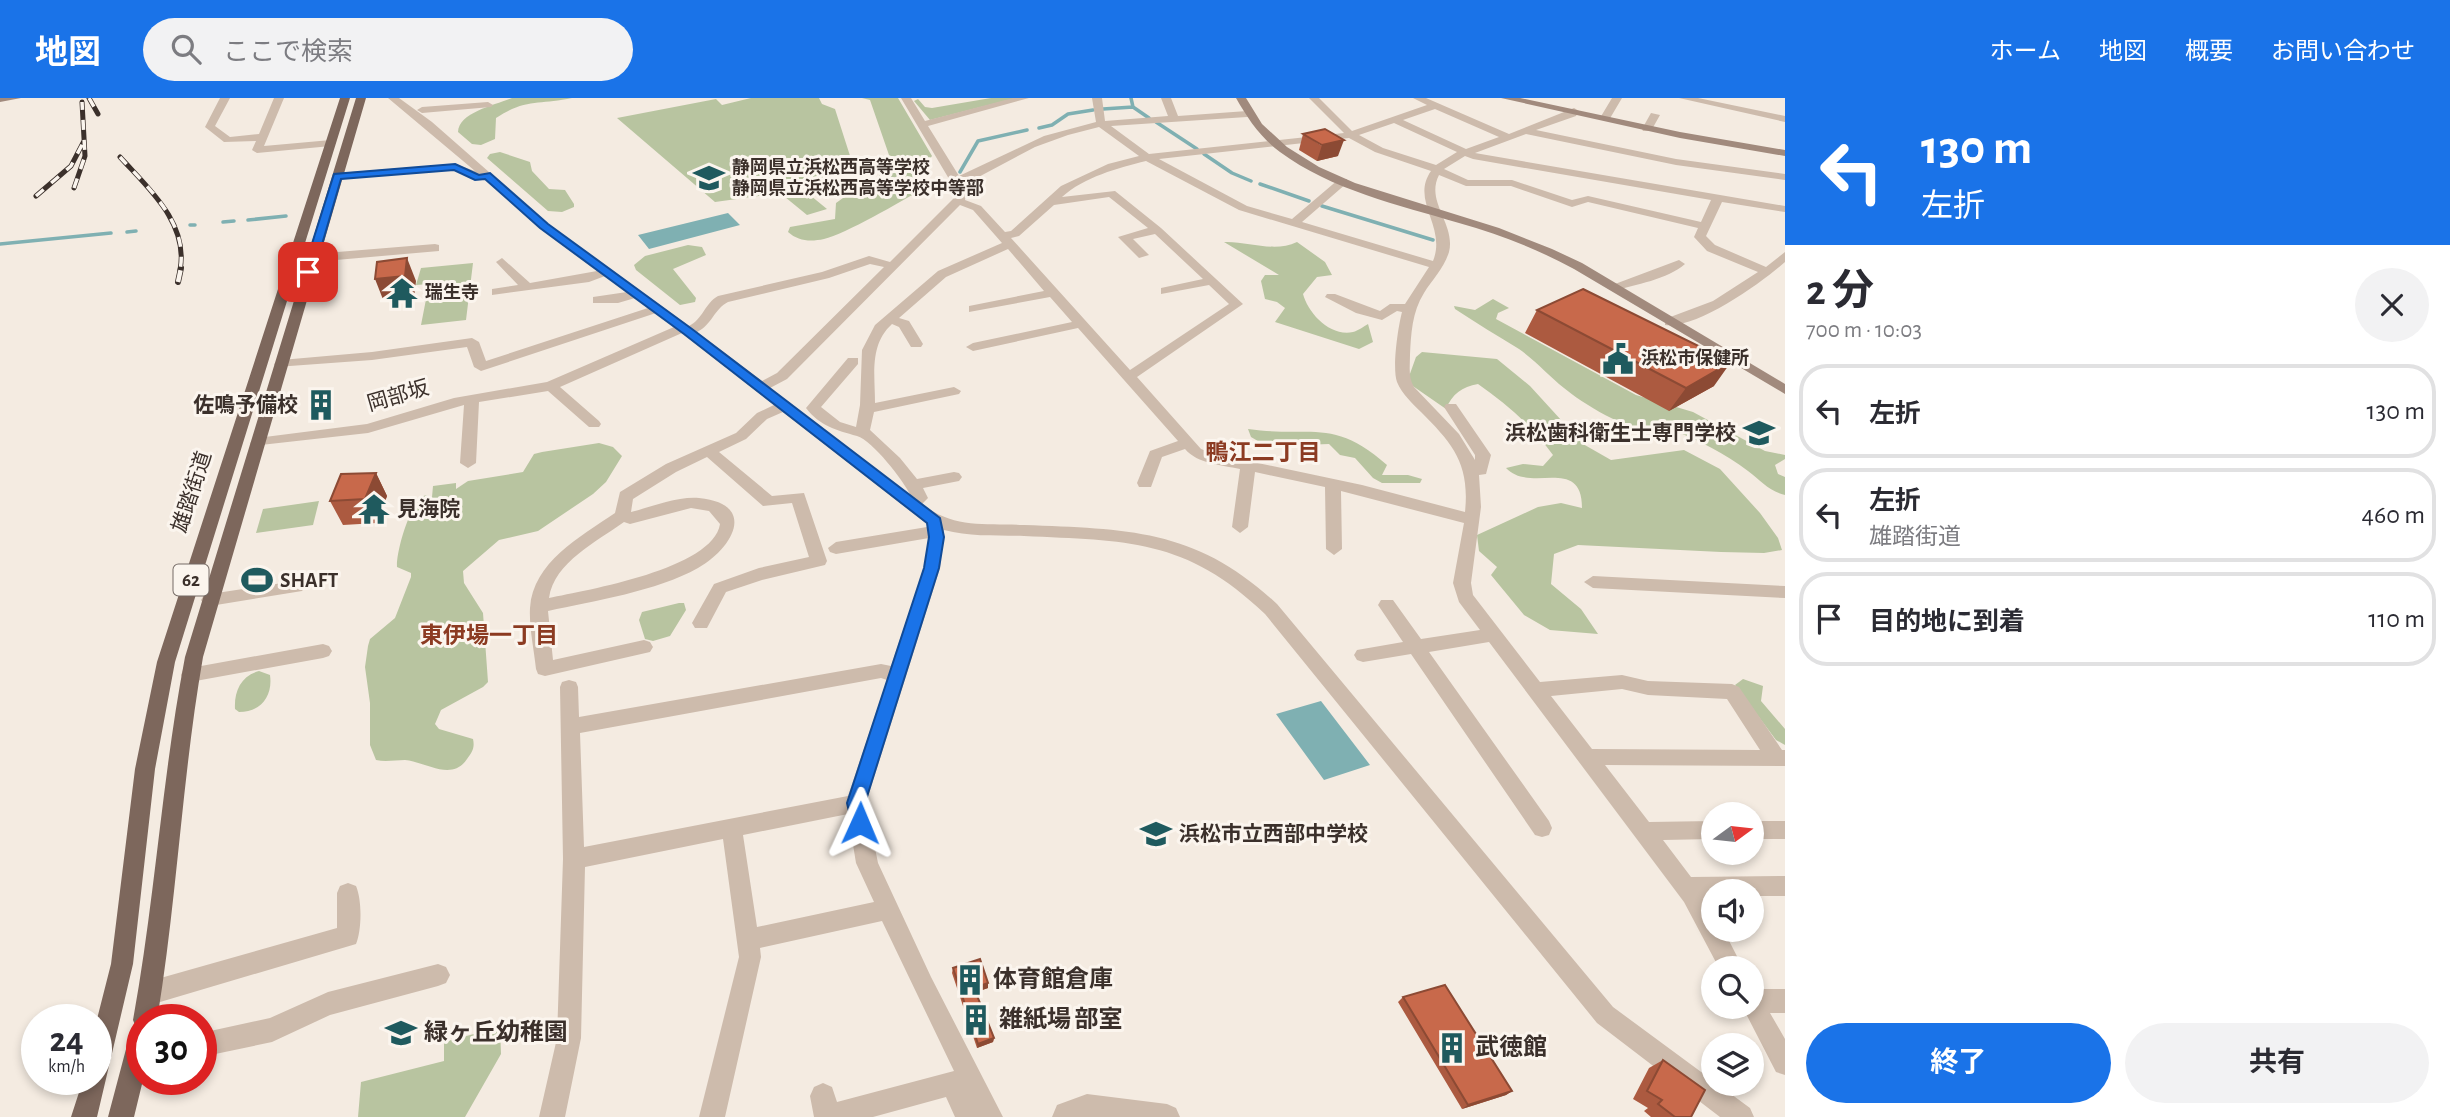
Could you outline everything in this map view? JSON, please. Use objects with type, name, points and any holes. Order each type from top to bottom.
[{"type":"main road","name":"雄踏街道","points":[[112,1008],[122,964],[145,768],[166,662],[345,98]]},
{"type":"main road","name":"62","points":[[148,1004],[164,902],[176,760],[190,675],[210,600],[361,98]]},
{"type":"main road","name":"雄踏街道","points":[[84,1117],[91,1095]]},
{"type":"main road","points":[[121,1117],[128,1095]]},
{"type":"street","points":[[0,99],[16,98]]},
{"type":"street","points":[[225,98],[210,127],[228,140],[262,137]]},
{"type":"street","points":[[279,98],[257,150],[331,143]]},
{"type":"street","points":[[393,98],[417,111],[459,161],[486,176],[544,226],[761,387],[935,526]]},
{"type":"street","points":[[417,111],[425,98]]},
{"type":"street","points":[[761,387],[782,376],[959,201],[962,192],[956,180],[906,98]]},
{"type":"street","points":[[923,124],[1024,98]]},
{"type":"street","points":[[1097,98],[1101,124],[1147,157],[1230,202],[1435,265]]},
{"type":"street","points":[[1166,98],[1174,118]]},
{"type":"street","points":[[1241,98],[1247,114],[1257,128],[1274,144],[1308,165],[1343,181],[1530,243],[1613,287],[1785,390]]},
{"type":"street","points":[[1314,98],[1350,135],[1379,150],[1466,183],[1512,183],[1572,204],[1588,199],[1705,226]]},
{"type":"street","points":[[1419,98],[1508,137]]},
{"type":"street","points":[[1506,98],[1647,129],[1785,153]]},
{"type":"street","points":[[1605,118],[1617,98]]},
{"type":"street","points":[[1684,98],[1745,106],[1785,119]]},
{"type":"street","points":[[417,111],[488,104]]},
{"type":"street","points":[[862,431],[868,417],[867,372],[870,345],[875,333],[942,274],[1006,240],[1065,188],[1091,173],[1147,157],[1350,135],[1435,106]]},
{"type":"street","points":[[1574,111],[1573,114],[1464,153],[1437,170],[1431,179],[1429,190],[1444,240],[1435,265],[1410,309],[1404,380],[1462,447],[1473,469],[1475,487],[1462,590],[1469,605],[1686,887],[1725,956]]},
{"type":"street","points":[[956,180],[967,179],[1037,140],[1070,130],[1101,124],[1247,114]]},
{"type":"street","points":[[1647,129],[1655,115]]},
{"type":"street","points":[[1395,120],[1464,153],[1785,209]]},
{"type":"street","points":[[1524,131],[1676,162],[1785,177]]},
{"type":"street","points":[[337,176],[459,161]]},
{"type":"street","points":[[1294,223],[1343,181]]},
{"type":"street","points":[[1048,202],[1111,193],[1157,230],[1237,304],[1127,375]]},
{"type":"street","points":[[1716,196],[1700,237],[1711,248],[1768,272]]},
{"type":"street","points":[[959,201],[975,206],[1187,443],[1203,456],[1333,484],[1471,519]]},
{"type":"street","points":[[1143,255],[1125,237],[1157,230]]},
{"type":"street","points":[[313,258],[435,249]]},
{"type":"street","points":[[1670,322],[1728,300],[1768,272],[1785,256]]},
{"type":"street","points":[[685,329],[701,325],[715,303],[723,299],[825,275],[869,260],[893,266]]},
{"type":"street","points":[[502,262],[527,287]]},
{"type":"street","points":[[1613,287],[1679,264]]},
{"type":"street","points":[[505,293],[589,278],[605,272]]},
{"type":"street","points":[[1165,291],[1212,281]]},
{"type":"street","points":[[974,309],[1052,293]]},
{"type":"street","points":[[598,300],[618,299],[635,294]]},
{"type":"street","points":[[1331,296],[1382,316],[1395,307],[1410,309]]},
{"type":"street","points":[[281,363],[372,356],[472,342],[481,367],[656,309]]},
{"type":"street","points":[[890,319],[904,324],[916,344]]},
{"type":"street","points":[[973,347],[1079,324]]},
{"type":"street","name":"岡部坂","points":[[257,443],[368,428],[472,399],[551,386],[685,329]]},
{"type":"street","points":[[853,361],[813,408],[838,428],[853,432],[862,431],[896,462],[914,485],[920,498],[910,504]]},
{"type":"street","points":[[551,386],[594,424]]},
{"type":"street","points":[[868,409],[954,391]]},
{"type":"street","points":[[468,463],[472,399]]},
{"type":"street","points":[[644,647],[545,669],[538,607],[541,590],[553,569],[622,516],[623,503],[632,490],[741,436],[762,416],[784,405]]},
{"type":"street","points":[[1451,407],[1483,455],[1481,470],[1473,469]]},
{"type":"street","points":[[1145,483],[1155,453],[1187,443]]},
{"type":"street","points":[[701,623],[720,588],[759,574],[819,561],[799,497],[769,502],[709,451]]},
{"type":"street","points":[[1240,527],[1248,466]]},
{"type":"street","points":[[914,485],[954,477]]},
{"type":"street","points":[[1333,484],[1334,549]]},
{"type":"street","points":[[538,607],[633,585],[690,565],[722,540],[728,525],[718,507],[701,502],[630,518],[622,516]]},
{"type":"street","points":[[935,526],[932,568],[856,803],[867,863],[923,985],[990,1117]]},
{"type":"street","points":[[836,548],[935,526],[1118,536],[1153,540],[1204,557],[1234,575],[1271,610],[1605,1015],[1741,1117]]},
{"type":"street","points":[[1592,582],[1785,592]]},
{"type":"street","points":[[210,600],[296,587]]},
{"type":"street","points":[[1387,605],[1542,828]]},
{"type":"street","points":[[1363,655],[1492,635]]},
{"type":"street","points":[[190,675],[323,651]]},
{"type":"street","points":[[570,727],[881,671],[896,675]]},
{"type":"street","points":[[1535,690],[1622,682],[1648,688],[1732,692],[1781,757]]},
{"type":"street","points":[[552,1117],[569,1038],[574,859],[569,687]]},
{"type":"street","points":[[1586,757],[1781,757]]},
{"type":"street","points":[[574,859],[856,803]]},
{"type":"street","points":[[712,1117],[750,957],[732,828]]},
{"type":"street","points":[[1643,831],[1701,830]]},
{"type":"street","points":[[1764,830],[1785,831]]},
{"type":"street","points":[[1686,887],[1785,886]]},
{"type":"street","points":[[150,993],[348,936],[348,893]]},
{"type":"street","points":[[748,940],[889,909]]},
{"type":"street","points":[[217,1042],[272,1030],[328,1004],[438,975]]},
{"type":"street","points":[[1764,1002],[1785,1001]]},
{"type":"street","points":[[1761,1019],[1785,1063]]},
{"type":"street","points":[[826,1110],[952,1083],[968,1117]]},
{"type":"street","points":[[1065,1117],[1066,1114],[1087,1107],[1167,1117]]},
{"type":"green space","points":[[512,98],[572,98],[516,107],[496,118],[495,139],[481,145],[472,144],[458,132],[460,125],[471,114]]},
{"type":"green space","points":[[751,98],[819,98],[822,104],[835,109],[852,162],[857,168],[766,195],[715,202],[617,118],[716,99],[722,105]]},
{"type":"green space","points":[[862,98],[898,98],[932,156],[917,174],[922,189],[833,236],[814,240],[796,237],[788,232],[790,227],[835,219],[836,203],[880,183],[879,171],[889,155],[870,100]]},
{"type":"green space","points":[[991,98],[1016,98],[930,120],[914,101],[918,99],[925,107],[932,108]]},
{"type":"green space","points":[[500,152],[530,162],[532,171],[549,189],[565,190],[574,207],[562,212],[548,211],[487,158],[490,154]]},
{"type":"green space","points":[[857,175],[869,184],[832,195],[821,186]]},
{"type":"green space","points":[[805,191],[827,209],[807,215],[785,197]]},
{"type":"green space","points":[[1224,242],[1270,247],[1297,242],[1325,262],[1332,275],[1317,277],[1303,294],[1315,316],[1328,327],[1344,333],[1368,324],[1373,342],[1359,349],[1275,322],[1285,308],[1277,302],[1265,299],[1261,281],[1265,275],[1279,275]]},
{"type":"green space","points":[[688,245],[702,247],[706,255],[673,269],[696,298],[695,302],[680,305],[636,270],[634,265],[645,256]]},
{"type":"green space","points":[[473,263],[466,320],[421,325],[429,284],[416,285],[421,268]]},
{"type":"green space","points":[[1493,299],[1509,308],[1498,313],[1496,319],[1636,395],[1693,412],[1765,451],[1785,455],[1785,459],[1775,465],[1778,474],[1785,477],[1785,495],[1770,488],[1711,447],[1690,437],[1670,429],[1659,432],[1631,427],[1600,412],[1564,388],[1519,349],[1454,306],[1475,310]]},
{"type":"green space","points":[[1422,352],[1497,359],[1530,386],[1583,444],[1611,460],[1684,450],[1720,469],[1760,513],[1778,538],[1782,550],[1764,553],[1721,552],[1578,545],[1554,554],[1551,584],[1581,609],[1598,634],[1550,630],[1524,615],[1491,575],[1497,567],[1479,551],[1477,535],[1538,507],[1561,503],[1582,508],[1580,492],[1574,483],[1564,479],[1528,478],[1516,475],[1506,468],[1523,464],[1543,466],[1553,455],[1519,416],[1478,384],[1458,392],[1446,409],[1407,382],[1416,357]]},
{"type":"green space","points":[[1248,429],[1336,435],[1352,440],[1387,465],[1382,475],[1408,475],[1422,479],[1420,483],[1382,483],[1373,478],[1355,458],[1340,455],[1329,444],[1263,444],[1251,437]]},
{"type":"green space","points":[[599,443],[613,447],[622,456],[606,482],[593,494],[538,531],[499,540],[463,571],[464,583],[483,613],[488,682],[441,710],[435,724],[439,729],[473,739],[469,756],[461,766],[446,770],[413,761],[376,760],[370,745],[370,703],[365,667],[368,646],[370,639],[395,618],[411,577],[411,573],[397,567],[397,559],[405,526],[415,506],[426,495],[432,497],[433,486],[456,483],[456,489],[468,481],[523,472],[534,454]]},
{"type":"green space","points":[[319,501],[313,525],[256,533],[263,509]]},
{"type":"green space","points":[[684,603],[686,610],[670,636],[653,641],[645,639],[639,620],[642,612]]},
{"type":"green space","points":[[259,671],[270,675],[270,690],[259,706],[239,712],[235,709],[237,690],[243,680]]},
{"type":"green space","points":[[1743,679],[1763,686],[1761,701],[1785,729],[1785,745],[1776,740],[1735,685]]},
{"type":"green space","points":[[500,1027],[501,1054],[465,1117],[358,1117],[361,1082],[444,1061],[444,1042]]},
{"type":"water","points":[[728,213],[740,225],[649,249],[638,235]]},
{"type":"water","points":[[1321,701],[1370,765],[1324,780],[1276,714]]},
{"type":"building","points":[[1325,129],[1344,140],[1322,145],[1303,134]]},
{"type":"building","points":[[407,258],[405,276],[375,279],[377,262]]},
{"type":"building","points":[[1583,289],[1731,362],[1686,388],[1537,310]]},
{"type":"building","points":[[376,473],[365,499],[330,501],[341,474]]},
{"type":"building","points":[[980,959],[988,983],[974,988],[994,1038],[978,1044],[953,968]]},
{"type":"building","name":"武徳館","points":[[1445,985],[1512,1091],[1468,1105],[1403,997]]},
{"type":"building","points":[[1663,1060],[1701,1087],[1702,1096],[1691,1117],[1675,1117],[1658,1104],[1662,1100],[1647,1091]]},
{"type":"waterway","points":[[1131,98],[1133,107]]},
{"type":"waterway","points":[[1103,109],[1133,107]]},
{"type":"waterway","points":[[1133,107],[1149,118]]},
{"type":"waterway","points":[[1039,128],[1052,125],[1068,114],[1093,110]]},
{"type":"waterway","points":[[1156,122],[1197,149]]},
{"type":"waterway","points":[[960,172],[978,141],[1027,130]]},
{"type":"waterway","points":[[1204,154],[1232,173],[1251,181]]},
{"type":"waterway","points":[[1260,184],[1309,201]]},
{"type":"waterway","points":[[1322,206],[1433,240]]},
{"type":"waterway","points":[[248,220],[286,216]]},
{"type":"waterway","points":[[223,222],[234,221]]},
{"type":"waterway","points":[[190,225],[195,225]]},
{"type":"waterway","points":[[127,232],[136,231]]},
{"type":"waterway","points":[[0,244],[111,233]]},
{"type":"railway","points":[[89,98],[98,114]]},
{"type":"railway","points":[[74,188],[85,156],[82,102]]},
{"type":"railway","points":[[36,196],[71,166],[84,141]]},
{"type":"railway","points":[[120,157],[154,194],[172,222],[181,253],[180,270]]},
{"type":"railway","points":[[178,282],[181,268]]},
{"type":"place","name":"静岡県立浜松西高等学校 静岡県立浜松西高等学校中等部","points":[[709,178]]},
{"type":"place","name":"瑞生寺","points":[[402,293]]},
{"type":"place","name":"浜松市保健所","points":[[1618,359]]},
{"type":"place","name":"佐鳴予備校","points":[[321,405]]},
{"type":"place","name":"浜松歯科衛生士専門学校","points":[[1759,433]]},
{"type":"place","name":"見海院","points":[[374,509]]},
{"type":"place","name":"SHAFT","points":[[257,580]]},
{"type":"place","name":"浜松市立西部中学校","points":[[1156,834]]},
{"type":"place","name":"体育館倉庫","points":[[970,980]]},
{"type":"place","name":"雑紙場 部室","points":[[976,1020]]},
{"type":"place","name":"緑ヶ丘幼稚園","points":[[401,1033]]},
{"type":"place","name":"武徳館","points":[[1452,1048]]},
{"type":"district","name":"鴨江二丁目","points":[[1263,453]]},
{"type":"district","name":"東伊場一丁目","points":[[489,636]]},
{"type":"route","points":[[308,272],[337,176],[458,167],[478,178],[486,176],[544,226],[688,331],[934,521],[937,537],[932,568],[856,803],[860,823]]}]
